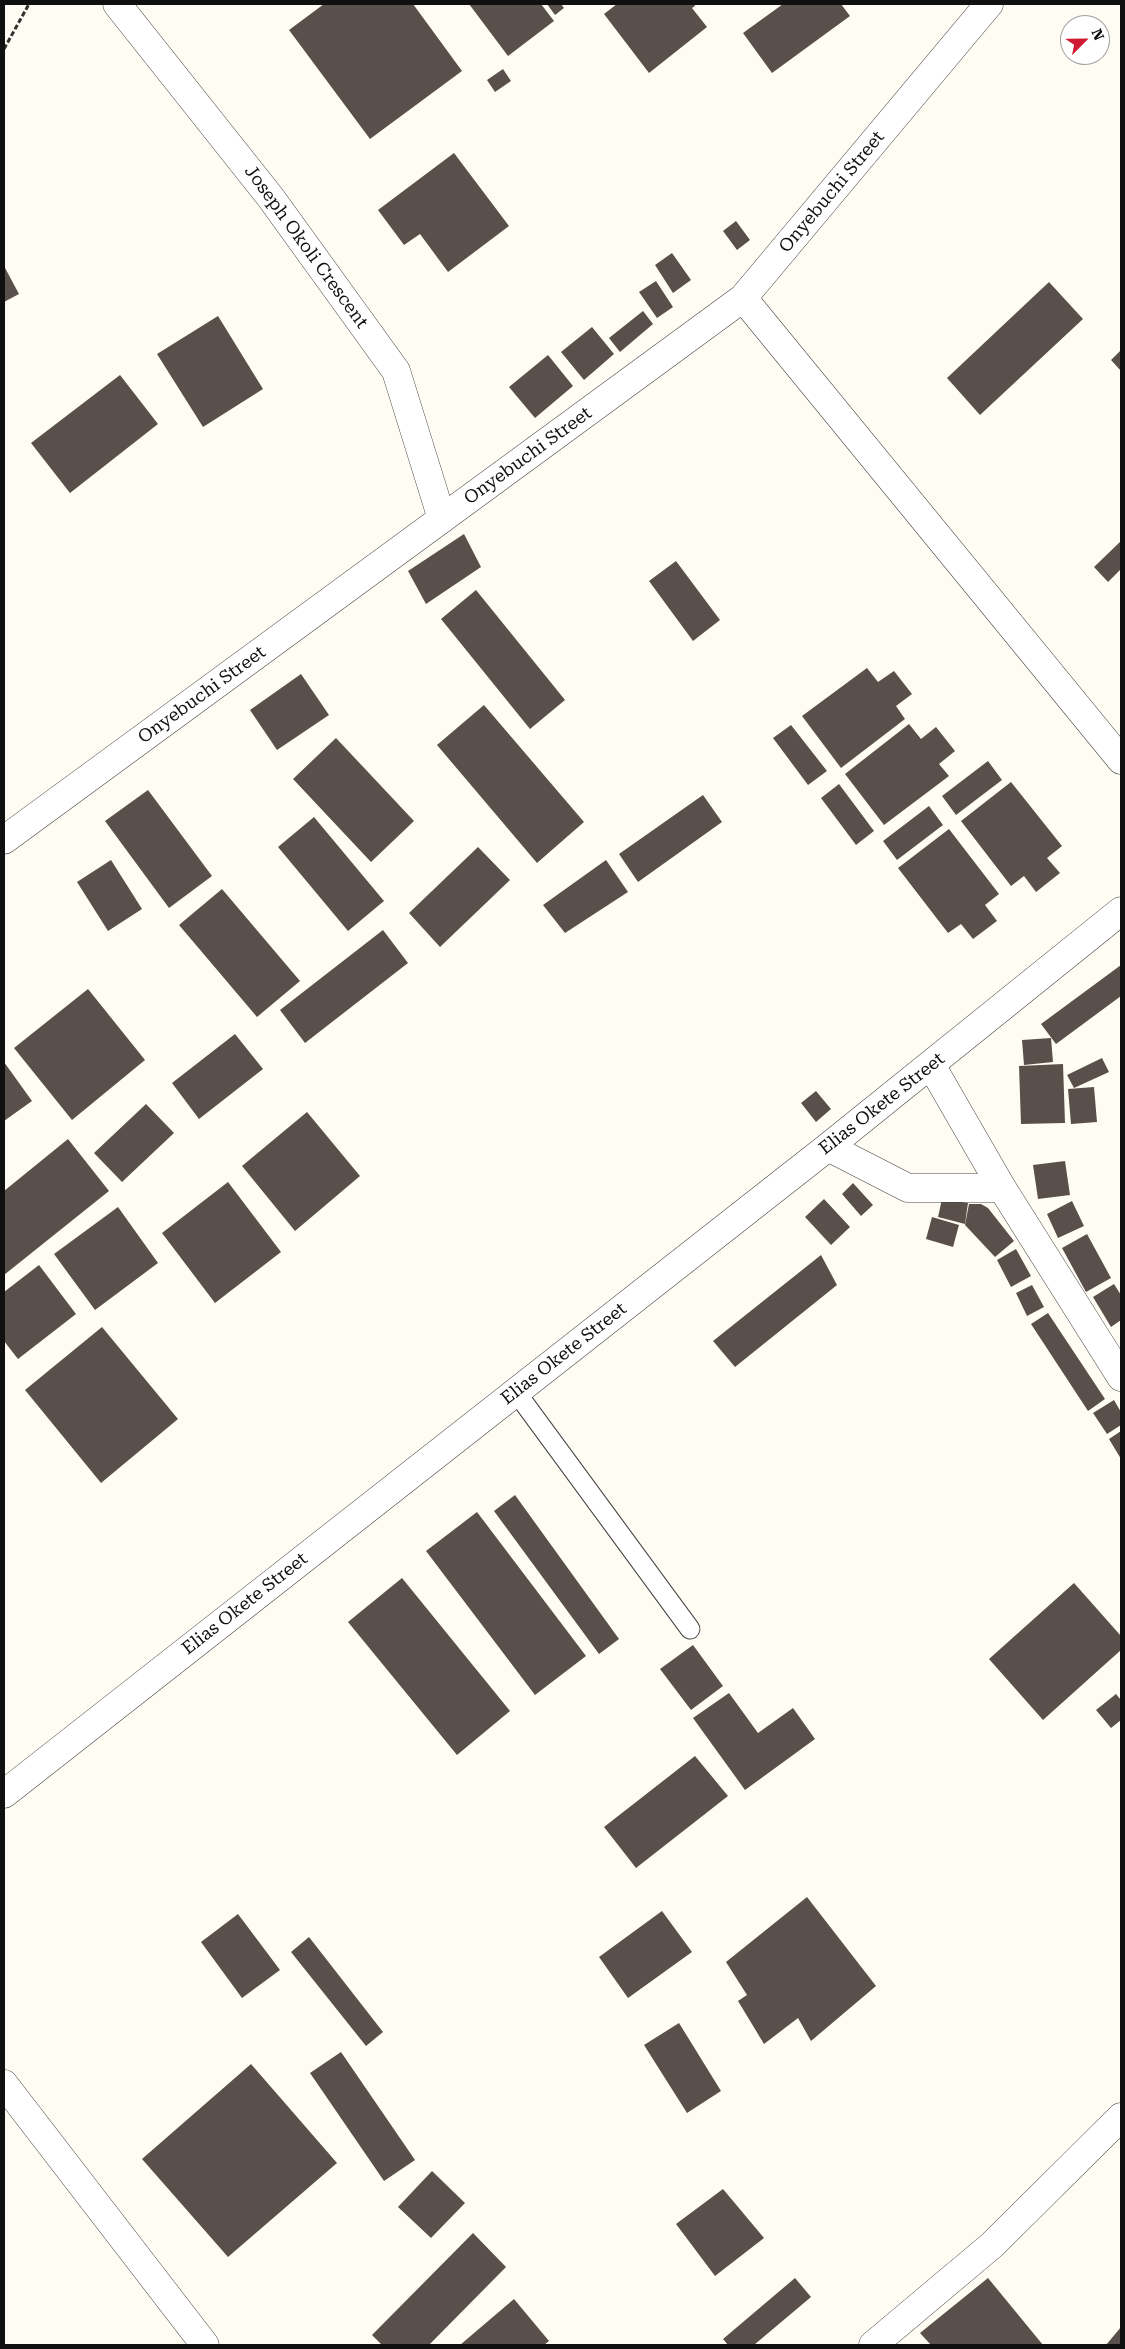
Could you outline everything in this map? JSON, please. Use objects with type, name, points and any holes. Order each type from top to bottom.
[{"type":"street","name":"Joseph Okoli Crescent","points":[[117,4],[271,198],[396,371],[442,519]]},
{"type":"street","name":"Onyebuchi Street","points":[[4,840],[743,298],[982,8]]},
{"type":"street","points":[[743,298],[1121,760]]},
{"type":"street","name":"Elias Okete Street","points":[[4,1794],[828,1147],[1121,911]]},
{"type":"street","points":[[931,1065],[1002,1188],[1121,1377]]},
{"type":"street","points":[[828,1147],[908,1188],[1002,1188]]},
{"type":"street","points":[[4,2084],[205,2345]]},
{"type":"street","points":[[873,2345],[992,2245],[1121,2117]]},
{"type":"lane","points":[[516,1392],[690,1629]]},
{"type":"path","points":[[4,49],[29,4]]},
{"type":"building","points":[[324,4],[413,4],[462,71],[370,139],[289,30]]},
{"type":"building","points":[[469,4],[541,4],[554,21],[508,56]]},
{"type":"building","points":[[547,4],[561,4],[564,8],[555,15]]},
{"type":"building","points":[[617,4],[694,4],[695,6],[692,8],[707,27],[649,73],[604,14]]},
{"type":"building","points":[[783,4],[841,4],[850,16],[772,73],[743,33]]},
{"type":"building","points":[[503,69],[511,81],[495,92],[487,80]]},
{"type":"building","points":[[454,153],[509,226],[448,272],[420,234],[404,245],[378,210]]},
{"type":"building","points":[[736,221],[750,240],[737,250],[723,231]]},
{"type":"building","points":[[672,253],[691,280],[673,293],[655,265]]},
{"type":"building","points":[[4,266],[19,294],[4,302]]},
{"type":"building","points":[[656,281],[673,307],[657,318],[639,292]]},
{"type":"building","points":[[1049,282],[1083,319],[980,415],[947,378]]},
{"type":"building","points":[[643,311],[653,324],[620,352],[609,338]]},
{"type":"building","points":[[218,316],[263,389],[203,427],[157,354]]},
{"type":"building","points":[[592,327],[614,354],[584,380],[561,352]]},
{"type":"building","points":[[1121,350],[1121,371],[1111,360]]},
{"type":"building","points":[[548,355],[573,386],[535,418],[509,387]]},
{"type":"building","points":[[120,375],[158,424],[70,493],[31,443]]},
{"type":"building","points":[[464,534],[481,567],[426,604],[408,571]]},
{"type":"building","points":[[1121,541],[1121,569],[1108,582],[1094,567]]},
{"type":"building","points":[[676,561],[720,620],[693,641],[649,581]]},
{"type":"building","points":[[476,590],[565,700],[530,729],[441,619]]},
{"type":"building","points":[[867,668],[878,682],[894,671],[912,694],[896,706],[905,719],[841,768],[802,716]]},
{"type":"building","points":[[301,674],[329,715],[277,750],[250,710]]},
{"type":"building","points":[[484,705],[584,822],[537,863],[437,745]]},
{"type":"building","points":[[909,724],[921,739],[936,727],[955,751],[939,764],[949,776],[884,825],[845,774]]},
{"type":"building","points":[[791,725],[827,771],[808,785],[773,738]]},
{"type":"building","points":[[336,738],[414,821],[371,862],[293,779]]},
{"type":"building","points":[[988,761],[1002,780],[956,815],[942,796]]},
{"type":"building","points":[[1011,782],[1062,846],[1047,858],[1060,873],[1036,892],[1024,876],[1011,886],[961,821]]},
{"type":"building","points":[[839,784],[874,831],[856,845],[821,798]]},
{"type":"building","points":[[148,790],[212,876],[169,908],[105,821]]},
{"type":"building","points":[[703,795],[722,822],[638,882],[619,854]]},
{"type":"building","points":[[929,806],[943,825],[897,860],[883,841]]},
{"type":"building","points":[[314,817],[384,901],[348,931],[278,847]]},
{"type":"building","points":[[949,829],[999,894],[985,905],[997,921],[973,939],[961,924],[948,933],[898,868]]},
{"type":"building","points":[[478,847],[510,880],[440,947],[409,913]]},
{"type":"building","points":[[111,860],[142,909],[108,931],[77,882]]},
{"type":"building","points":[[606,860],[628,892],[565,933],[543,905]]},
{"type":"building","points":[[222,889],[300,981],[257,1017],[179,925]]},
{"type":"building","points":[[383,930],[408,963],[305,1043],[280,1010]]},
{"type":"building","points":[[1121,965],[1121,996],[1056,1044],[1041,1024]]},
{"type":"building","points":[[88,989],[145,1060],[72,1120],[14,1048]]},
{"type":"building","points":[[235,1034],[263,1069],[199,1119],[172,1083]]},
{"type":"building","points":[[1051,1038],[1053,1062],[1024,1065],[1022,1040]]},
{"type":"building","points":[[1102,1058],[1109,1072],[1074,1088],[1067,1075]]},
{"type":"building","points":[[4,1062],[32,1101],[4,1121]]},
{"type":"building","points":[[1063,1064],[1065,1123],[1021,1124],[1019,1066]]},
{"type":"building","points":[[1094,1087],[1097,1122],[1071,1124],[1068,1089]]},
{"type":"building","points":[[816,1091],[831,1109],[816,1122],[801,1103]]},
{"type":"building","points":[[146,1104],[174,1133],[122,1182],[94,1153]]},
{"type":"building","points":[[307,1112],[360,1176],[295,1231],[242,1166]]},
{"type":"building","points":[[68,1139],[109,1191],[4,1275],[4,1191]]},
{"type":"building","points":[[1065,1161],[1070,1195],[1038,1199],[1033,1165]]},
{"type":"building","points":[[228,1182],[281,1252],[215,1303],[162,1233]]},
{"type":"building","points":[[853,1183],[873,1205],[861,1216],[842,1194]]},
{"type":"building","points":[[824,1199],[850,1227],[831,1245],[805,1217]]},
{"type":"building","points":[[942,1199],[968,1203],[965,1224],[938,1217]]},
{"type":"building","points":[[1072,1201],[1084,1226],[1058,1238],[1047,1214]]},
{"type":"building","points":[[969,1204],[981,1204],[988,1208],[1014,1241],[995,1257],[965,1225]]},
{"type":"building","points":[[118,1207],[158,1263],[95,1310],[54,1254]]},
{"type":"building","points":[[932,1217],[959,1225],[953,1247],[926,1239]]},
{"type":"building","points":[[1087,1234],[1111,1278],[1086,1292],[1062,1248]]},
{"type":"building","points":[[1016,1249],[1031,1276],[1011,1287],[997,1260]]},
{"type":"building","points":[[821,1255],[837,1285],[735,1367],[713,1341]]},
{"type":"building","points":[[39,1265],[76,1314],[18,1359],[4,1341],[4,1292]]},
{"type":"building","points":[[1114,1284],[1121,1295],[1121,1320],[1111,1327],[1093,1297]]},
{"type":"building","points":[[1032,1285],[1044,1307],[1027,1316],[1016,1293]]},
{"type":"building","points":[[1048,1313],[1105,1399],[1088,1411],[1031,1324]]},
{"type":"building","points":[[102,1327],[178,1419],[101,1483],[25,1390]]},
{"type":"building","points":[[1114,1400],[1121,1412],[1121,1425],[1107,1434],[1093,1413]]},
{"type":"building","points":[[1121,1431],[1121,1459],[1109,1439]]},
{"type":"building","points":[[515,1495],[619,1639],[599,1654],[494,1511]]},
{"type":"building","points":[[477,1512],[586,1656],[535,1695],[426,1551]]},
{"type":"building","points":[[402,1578],[510,1711],[457,1755],[348,1622]]},
{"type":"building","points":[[1074,1583],[1121,1636],[1121,1650],[1043,1720],[989,1659]]},
{"type":"building","points":[[693,1645],[723,1686],[691,1710],[660,1669]]},
{"type":"building","points":[[729,1693],[758,1733],[793,1708],[815,1739],[745,1790],[693,1718]]},
{"type":"building","points":[[1116,1694],[1121,1700],[1121,1720],[1111,1728],[1096,1710]]},
{"type":"building","points":[[695,1756],[728,1796],[636,1868],[604,1827]]},
{"type":"building","points":[[807,1897],[876,1986],[811,2041],[798,2018],[764,2044],[738,2001],[747,1995],[726,1962]]},
{"type":"building","points":[[662,1911],[692,1952],[628,1998],[599,1957]]},
{"type":"building","points":[[238,1914],[280,1970],[242,1998],[201,1942]]},
{"type":"building","points":[[309,1937],[383,2032],[366,2046],[291,1952]]},
{"type":"building","points":[[679,2023],[721,2091],[687,2113],[644,2045]]},
{"type":"building","points":[[341,2052],[415,2160],[384,2181],[310,2073]]},
{"type":"building","points":[[251,2064],[337,2163],[228,2257],[142,2159]]},
{"type":"building","points":[[432,2171],[465,2203],[431,2238],[398,2207]]},
{"type":"building","points":[[723,2189],[764,2238],[715,2276],[676,2224]]},
{"type":"building","points":[[473,2233],[506,2267],[429,2345],[382,2345],[372,2335]]},
{"type":"building","points":[[795,2278],[811,2297],[754,2345],[728,2345],[723,2339]]},
{"type":"building","points":[[988,2278],[1043,2345],[931,2345],[920,2333]]},
{"type":"building","points":[[514,2299],[549,2341],[544,2345],[460,2345]]},
{"type":"building","points":[[1121,2327],[1121,2345],[1106,2345]]}]
